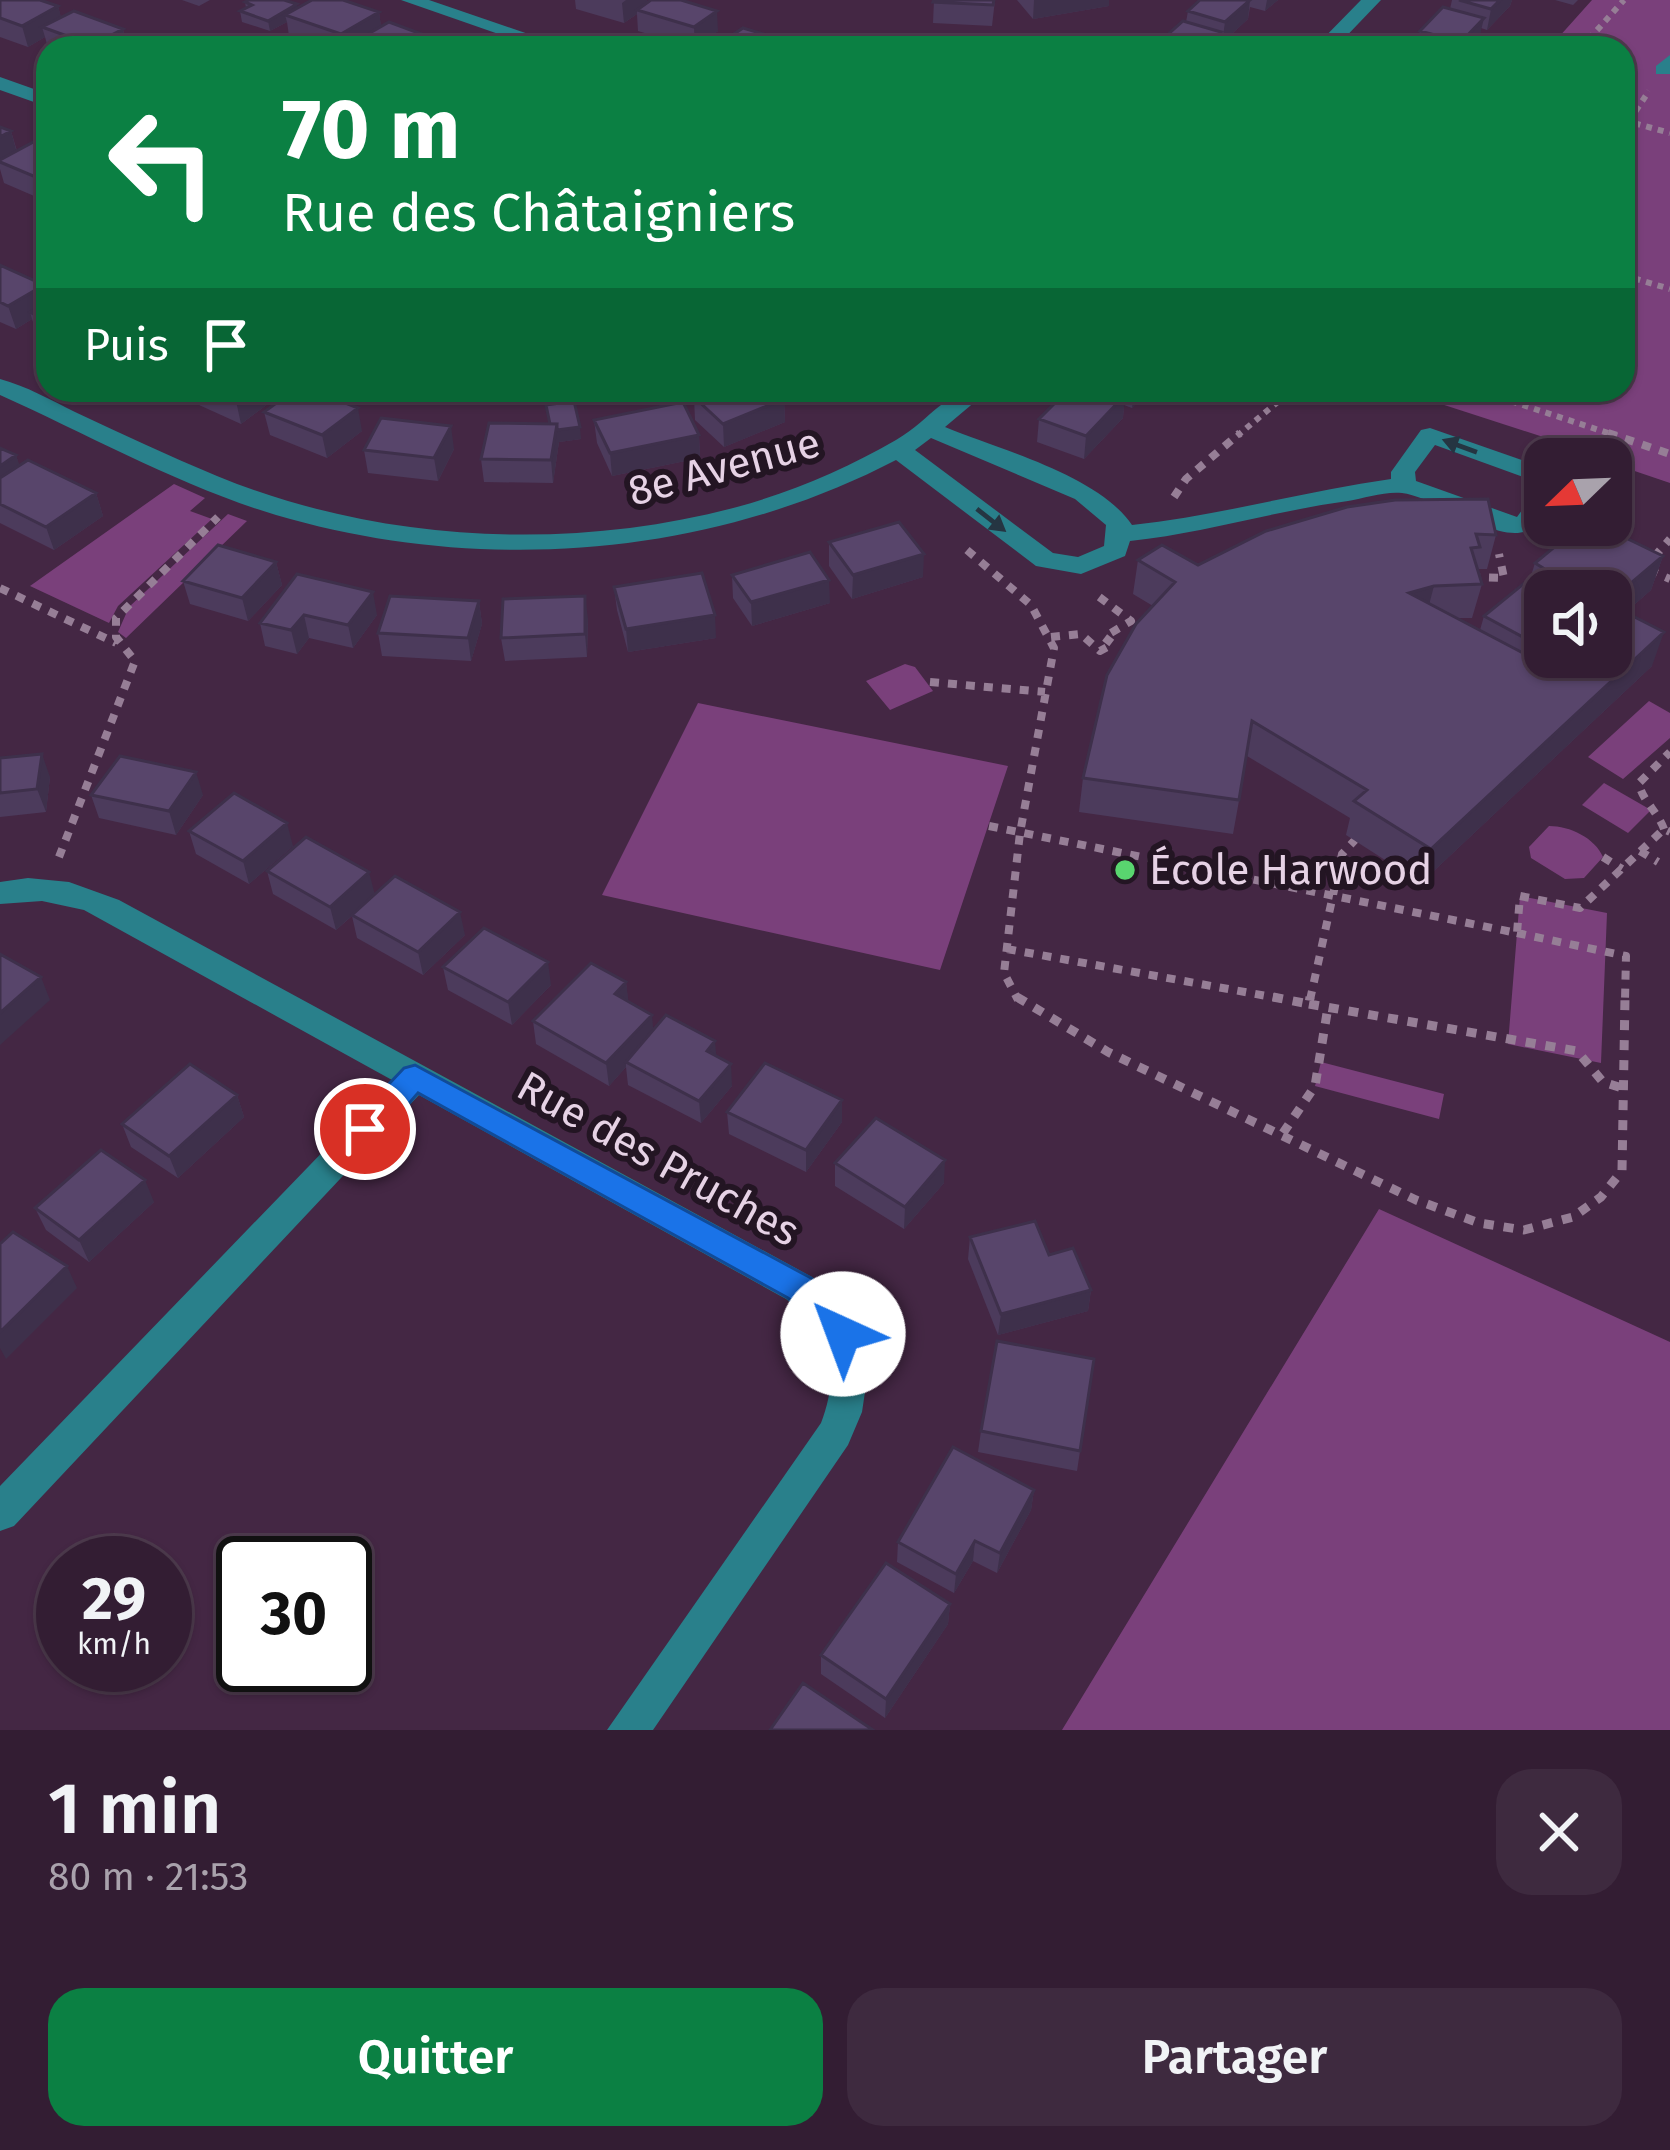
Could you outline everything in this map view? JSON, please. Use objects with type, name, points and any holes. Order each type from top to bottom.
[{"type":"street","points":[[410,0],[522,36]]},
{"type":"street","points":[[1336,36],[1372,0]]},
{"type":"street","points":[[0,83],[36,96]]},
{"type":"street","name":"8e Avenue","points":[[0,386],[243,494],[311,515],[445,537],[609,537],[762,505],[826,483],[898,449],[963,402]]},
{"type":"street","points":[[898,449],[1032,552],[1057,565],[1081,566],[1116,550],[1120,534],[1114,517],[1084,494],[930,429]]},
{"type":"street","points":[[1404,484],[1403,472],[1430,435],[1524,469]]},
{"type":"street","points":[[1120,534],[1188,526],[1305,499],[1404,484],[1511,525],[1524,525]]},
{"type":"street","name":"Rue des Pruches","points":[[0,893],[24,888],[84,897],[799,1288],[834,1316],[843,1334],[852,1380],[848,1404],[835,1432],[628,1730]]},
{"type":"street","points":[[0,1514],[415,1077]]},
{"type":"path","points":[[1592,36],[1624,0]]},
{"type":"path","points":[[1635,123],[1670,133]]},
{"type":"path","points":[[1635,278],[1670,290]]},
{"type":"path","points":[[1180,489],[1278,402]]},
{"type":"path","points":[[1514,402],[1669,453]]},
{"type":"path","points":[[118,644],[113,627],[123,607],[225,510]]},
{"type":"path","points":[[952,538],[1034,607],[1051,638],[1020,833],[1006,949],[1004,973],[1009,988],[1038,1015],[1478,1222],[1510,1230],[1536,1227],[1593,1206],[1610,1192],[1622,1171],[1626,956],[1517,933],[1020,833],[989,826]]},
{"type":"path","points":[[1670,539],[1645,567],[1670,579]]},
{"type":"path","points":[[1470,577],[1504,578],[1497,544]]},
{"type":"path","points":[[0,588],[118,644],[135,662],[56,864]]},
{"type":"path","points":[[1051,638],[1081,634],[1100,651],[1113,644],[1104,637],[1131,621],[1094,593]]},
{"type":"path","points":[[930,682],[967,689],[1001,685],[1045,692]]},
{"type":"path","points":[[1517,933],[1520,896],[1580,908],[1667,831],[1658,810],[1644,802],[1639,783],[1670,752]]},
{"type":"path","points":[[1309,1004],[1342,854],[1355,841]]},
{"type":"path","points":[[1640,851],[1658,862]]},
{"type":"path","points":[[1604,857],[1622,869]]},
{"type":"path","points":[[1006,949],[1577,1051],[1603,1082],[1625,1089]]},
{"type":"path","points":[[1283,1132],[1315,1086],[1329,1007]]},
{"type":"shaded area","points":[[1592,0],[1670,0],[1670,483],[1632,470],[1632,438],[1546,438],[1435,402],[1635,402],[1635,36],[1560,36]]},
{"type":"shaded area","points":[[174,484],[205,498],[190,511],[212,519],[118,606],[109,623],[30,586]]},
{"type":"shaded area","points":[[228,514],[247,521],[126,638],[118,632],[129,607]]},
{"type":"shaded area","points":[[905,664],[915,667],[933,691],[890,710],[866,681]]},
{"type":"shaded area","points":[[1649,701],[1670,713],[1670,738],[1623,779],[1588,757]]},
{"type":"shaded area","points":[[698,703],[1008,766],[940,970],[602,895]]},
{"type":"shaded area","points":[[1604,783],[1651,810],[1628,833],[1582,805]]},
{"type":"shaded area","points":[[1549,826],[1581,834],[1599,850],[1603,857],[1584,878],[1565,879],[1531,858],[1529,847]]},
{"type":"shaded area","points":[[1520,896],[1607,913],[1601,1063],[1508,1044]]},
{"type":"shaded area","points":[[1321,1062],[1444,1094],[1439,1119],[1315,1086]]},
{"type":"shaded area","points":[[1379,1209],[1670,1342],[1670,1730],[1062,1730]]},
{"type":"building","points":[[0,0],[40,0],[58,6],[22,26],[0,18]]},
{"type":"building","points":[[312,0],[343,0],[379,12],[341,34],[285,15]]},
{"type":"building","points":[[651,0],[681,0],[717,11],[694,27],[637,10]]},
{"type":"building","points":[[934,0],[994,0],[993,5]]},
{"type":"building","points":[[1200,0],[1250,0],[1225,22],[1188,11]]},
{"type":"building","points":[[1459,0],[1500,0],[1491,9]]},
{"type":"building","points":[[245,2],[297,4],[268,21],[240,11],[252,5]]},
{"type":"building","points":[[1443,7],[1484,18],[1467,36],[1420,31]]},
{"type":"building","points":[[74,11],[123,29],[109,36],[67,36],[42,27]]},
{"type":"building","points":[[1183,21],[1221,32],[1216,36],[1166,36]]},
{"type":"building","points":[[389,22],[427,36],[365,36]]},
{"type":"building","points":[[743,28],[770,36],[731,36]]},
{"type":"building","points":[[36,141],[36,177],[0,160]]},
{"type":"building","points":[[0,265],[36,281],[36,290],[8,306],[0,302]]},
{"type":"building","points":[[278,402],[343,402],[358,408],[322,435],[264,412]]},
{"type":"building","points":[[574,402],[580,427],[557,430],[557,424],[550,424],[546,405]]},
{"type":"building","points":[[683,402],[699,435],[610,453],[594,420]]},
{"type":"building","points":[[699,402],[777,402],[723,424]]},
{"type":"building","points":[[1056,402],[1118,402],[1086,436],[1039,419]]},
{"type":"building","points":[[381,418],[451,426],[434,458],[364,450]]},
{"type":"building","points":[[489,423],[557,424],[551,460],[481,459]]},
{"type":"building","points":[[0,448],[16,455],[0,466]]},
{"type":"building","points":[[28,460],[96,493],[46,527],[0,504],[0,478]]},
{"type":"building","points":[[1488,499],[1496,535],[1476,534],[1480,547],[1471,548],[1482,584],[1434,586],[1409,593],[1524,652],[1524,678],[1615,678],[1431,849],[1354,801],[1367,790],[1252,721],[1239,800],[1083,778],[1107,675],[1136,624],[1175,582],[1138,560],[1162,545],[1198,565],[1266,531],[1347,507],[1395,500]]},
{"type":"building","points":[[899,522],[924,554],[853,575],[829,542]]},
{"type":"building","points":[[1632,541],[1663,556],[1632,582],[1632,570],[1541,570],[1535,563],[1556,546],[1632,546]]},
{"type":"building","points":[[218,545],[276,562],[242,598],[183,581]]},
{"type":"building","points":[[810,552],[829,580],[751,602],[732,575]]},
{"type":"building","points":[[702,573],[715,615],[626,629],[614,587]]},
{"type":"building","points":[[297,574],[373,592],[348,625],[304,615],[291,630],[260,623]]},
{"type":"building","points":[[1524,583],[1524,638],[1484,616]]},
{"type":"building","points":[[390,596],[479,601],[468,638],[378,633]]},
{"type":"building","points":[[585,596],[585,634],[501,638],[503,599]]},
{"type":"building","points":[[1632,616],[1664,632],[1632,662]]},
{"type":"building","points":[[42,754],[37,789],[0,793],[0,758]]},
{"type":"building","points":[[120,756],[196,772],[169,811],[91,795]]},
{"type":"building","points":[[234,793],[287,823],[243,861],[189,831]]},
{"type":"building","points":[[306,837],[369,872],[330,907],[267,871]]},
{"type":"building","points":[[395,876],[460,912],[418,952],[352,915]]},
{"type":"building","points":[[484,928],[548,962],[508,1002],[443,967]]},
{"type":"building","points":[[0,954],[41,977],[0,1013]]},
{"type":"building","points":[[591,963],[626,982],[615,994],[652,1015],[606,1063],[533,1021]]},
{"type":"building","points":[[666,1015],[715,1041],[707,1051],[731,1064],[699,1101],[626,1062]]},
{"type":"building","points":[[765,1063],[842,1100],[806,1150],[727,1112]]},
{"type":"building","points":[[190,1064],[237,1095],[169,1156],[122,1124]]},
{"type":"building","points":[[876,1118],[945,1160],[905,1207],[835,1163]]},
{"type":"building","points":[[101,1150],[145,1180],[79,1240],[35,1208]]},
{"type":"building","points":[[1035,1221],[1049,1255],[1073,1248],[1091,1290],[1001,1314],[970,1237]]},
{"type":"building","points":[[13,1232],[67,1266],[0,1332],[0,1244]]},
{"type":"building","points":[[997,1341],[1094,1359],[1080,1451],[981,1431]]},
{"type":"building","points":[[953,1447],[1034,1490],[1000,1553],[975,1541],[956,1574],[898,1542]]},
{"type":"building","points":[[886,1563],[950,1604],[886,1699],[821,1655]]},
{"type":"building","points":[[803,1683],[873,1730],[770,1730]]},
{"type":"place","name":"École Harwood","points":[[1125,870]]},
{"type":"route","points":[[365,1129],[415,1077],[799,1288],[834,1316],[843,1334]]}]
